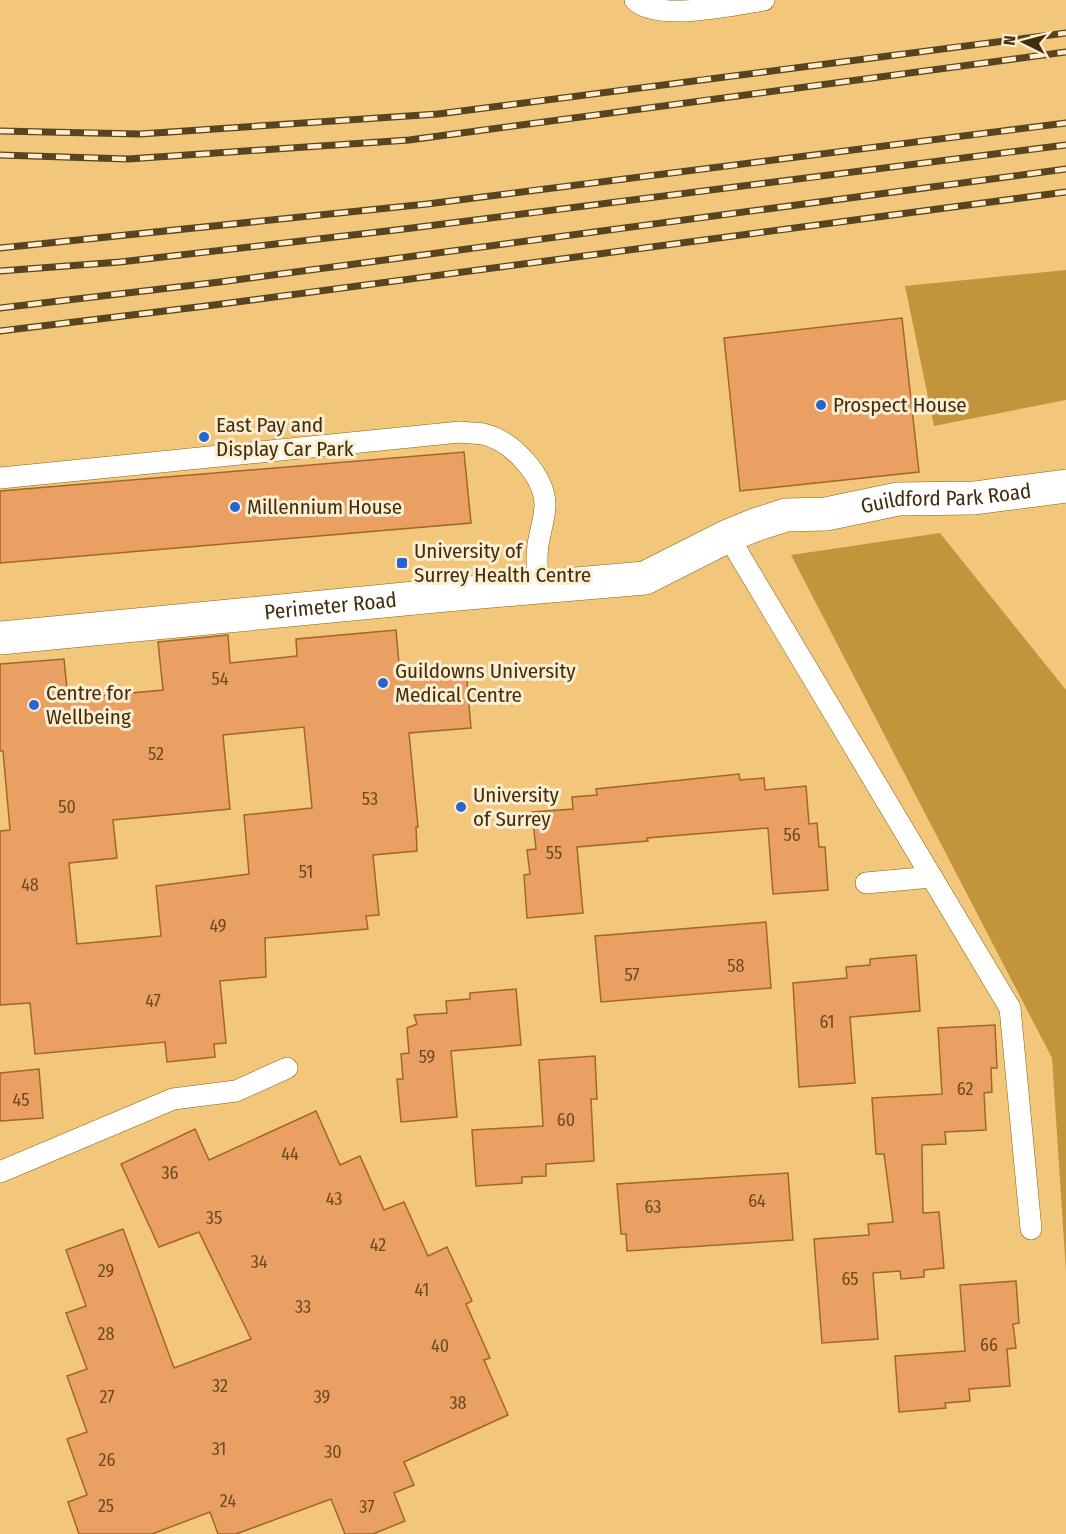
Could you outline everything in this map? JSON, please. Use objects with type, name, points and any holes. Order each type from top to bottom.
[{"type":"street","name":"Guildford Park Road","points":[[826,514],[898,499],[974,498],[1066,486]]},
{"type":"street","name":"Perimeter Road","points":[[0,638],[645,578],[728,536],[755,525],[786,515],[826,514]]},
{"type":"lane","points":[[634,0],[652,10],[669,12],[764,0]]},
{"type":"lane","points":[[0,478],[460,432],[484,434],[497,439],[522,458],[537,475],[544,490],[545,505],[537,565],[539,587]]},
{"type":"lane","points":[[728,536],[1010,1008],[1031,1229]]},
{"type":"lane","points":[[866,883],[932,876]]},
{"type":"lane","points":[[0,1172],[173,1100],[236,1091],[287,1068]]},
{"type":"shaded area","points":[[1066,270],[1066,400],[934,426],[905,286]]},
{"type":"shaded area","points":[[940,533],[1066,690],[1066,1272],[1052,1058],[791,555]]},
{"type":"building","name":"Prospect House","points":[[902,318],[919,472],[740,491],[724,338]]},
{"type":"building","name":"Millennium House","points":[[464,452],[471,523],[0,563],[0,491]]},
{"type":"building","points":[[396,630],[400,675],[466,669],[471,728],[409,733],[418,827],[416,827],[417,851],[373,855],[379,915],[366,916],[368,929],[265,938],[266,977],[220,981],[226,1043],[214,1044],[215,1057],[167,1062],[165,1042],[35,1054],[30,1003],[0,1005],[0,831],[10,830],[3,751],[0,751],[0,664],[64,659],[68,699],[163,690],[158,642],[228,635],[230,663],[297,656],[296,639]],"holes":[[[304,727],[312,808],[244,815],[249,874],[156,886],[161,936],[77,944],[69,863],[117,858],[113,820],[230,809],[223,735]]]},
{"type":"building","points":[[739,774],[740,780],[764,778],[765,790],[806,786],[809,824],[817,823],[819,847],[825,847],[828,890],[773,894],[768,828],[647,838],[648,841],[577,847],[583,913],[527,918],[524,875],[530,874],[527,850],[536,849],[532,812],[573,809],[572,797],[597,795],[596,789]]},
{"type":"building","points":[[766,922],[771,988],[601,1002],[595,936]]},
{"type":"building","points":[[916,955],[920,1011],[850,1017],[855,1083],[799,1087],[793,983],[847,978],[846,967],[870,965],[870,959]]},
{"type":"building","points":[[516,989],[521,1045],[451,1051],[457,1117],[401,1122],[397,1079],[403,1079],[401,1054],[409,1053],[407,1028],[417,1024],[414,1015],[447,1013],[446,1001],[470,999],[470,993]]},
{"type":"building","points":[[995,1025],[997,1068],[991,1068],[992,1092],[984,1093],[986,1130],[945,1132],[946,1144],[922,1145],[923,1213],[939,1212],[944,1268],[924,1270],[924,1277],[901,1279],[900,1271],[873,1273],[878,1339],[822,1343],[814,1239],[869,1235],[868,1224],[893,1222],[884,1154],[876,1154],[872,1098],[942,1094],[938,1028]]},
{"type":"building","points":[[595,1056],[597,1099],[591,1099],[594,1161],[546,1164],[546,1176],[522,1177],[522,1183],[476,1186],[472,1130],[543,1126],[539,1060]]},
{"type":"building","points":[[39,1069],[43,1118],[0,1121],[0,1073]]},
{"type":"building","points":[[316,1111],[340,1165],[360,1156],[384,1210],[404,1202],[428,1256],[447,1247],[472,1301],[466,1304],[490,1358],[484,1360],[508,1415],[404,1462],[414,1485],[394,1493],[405,1521],[373,1534],[345,1534],[331,1499],[236,1534],[218,1534],[210,1512],[152,1534],[79,1534],[68,1502],[87,1495],[67,1439],[87,1432],[67,1376],[87,1369],[66,1313],[86,1306],[66,1250],[123,1229],[174,1368],[251,1339],[199,1232],[159,1247],[121,1164],[195,1129],[209,1160]]},
{"type":"building","points":[[788,1173],[793,1240],[627,1251],[626,1234],[621,1234],[617,1184]]},
{"type":"building","points":[[1016,1281],[1019,1323],[1013,1324],[1016,1348],[1007,1349],[1010,1386],[969,1389],[970,1401],[945,1403],[946,1408],[899,1412],[895,1356],[965,1351],[960,1285]]},
{"type":"railway","points":[[0,131],[140,134],[438,114],[1066,33]]},
{"type":"railway","points":[[0,155],[128,159],[409,140],[1066,52]]},
{"type":"railway","points":[[0,248],[427,204],[1066,123]]},
{"type":"railway","points":[[0,271],[120,262],[404,229],[1066,145]]},
{"type":"railway","points":[[0,308],[220,282],[1066,169]]},
{"type":"railway","points":[[0,331],[214,305],[1066,192]]},
{"type":"place","name":"Prospect House","points":[[821,405]]},
{"type":"place","name":"East Pay and Display Car Park","points":[[204,437]]},
{"type":"place","name":"Millennium House","points":[[235,507]]},
{"type":"place","name":"University of Surrey Health Centre","points":[[402,563]]},
{"type":"place","name":"Guildowns University Medical Centre","points":[[383,683]]},
{"type":"place","name":"Centre for Wellbeing","points":[[34,705]]},
{"type":"place","name":"University of Surrey","points":[[461,807]]}]
